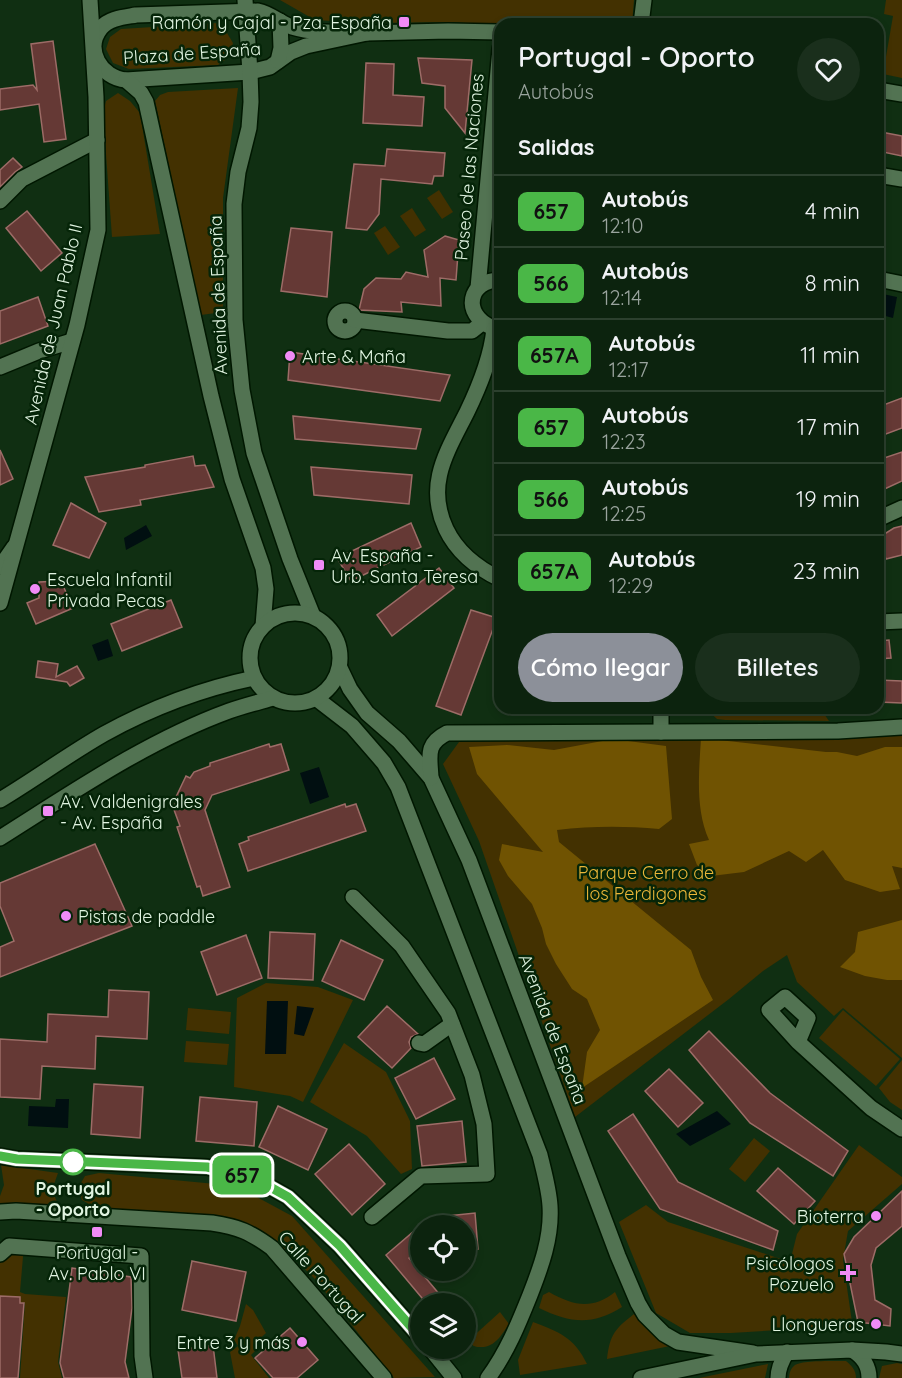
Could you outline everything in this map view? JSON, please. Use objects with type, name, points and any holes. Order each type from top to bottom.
[{"type":"street","name":"Avenida de Juan Pablo II","points":[[15,544],[72,341],[98,230],[94,48],[90,0]]},
{"type":"street","points":[[642,18],[644,0]]},
{"type":"street","name":"Plaza de España","points":[[245,6],[268,14],[279,21],[281,48],[279,61],[270,67],[250,72],[119,80],[112,77],[97,62],[94,48],[97,35],[101,28],[120,18],[245,6]]},
{"type":"street","name":"Avenida de España","points":[[245,6],[251,102],[249,128],[238,172],[234,204],[235,320],[242,390],[254,453],[290,560],[313,616]]},
{"type":"street","points":[[279,21],[312,31],[494,32]]},
{"type":"street","points":[[279,61],[291,52],[306,46],[368,33]]},
{"type":"street","name":"Avenida de España","points":[[126,80],[141,93],[146,102],[211,396],[232,479],[263,568],[266,589],[263,626]]},
{"type":"street","points":[[884,91],[902,94]]},
{"type":"street","name":"Paseo de las Naciones","points":[[478,288],[494,114]]},
{"type":"street","points":[[0,201],[22,179],[97,140]]},
{"type":"street","points":[[884,176],[902,179]]},
{"type":"street","name":"Paseo de las Naciones","points":[[494,280],[484,283],[474,295],[472,303],[474,314],[492,326],[489,356],[482,379],[442,467],[437,502],[442,519],[456,545],[465,556],[494,576]]},
{"type":"street","points":[[884,280],[902,284]]},
{"type":"street","points":[[355,320],[448,331],[472,331],[492,326]]},
{"type":"street","points":[[0,367],[39,351],[72,341]]},
{"type":"street","points":[[884,516],[902,508]]},
{"type":"street","points":[[0,567],[15,544]]},
{"type":"street","points":[[0,603],[15,544]]},
{"type":"street","points":[[0,838],[140,752],[210,718],[273,698],[295,704],[317,699],[332,686],[340,668],[341,652],[336,637],[326,624],[313,616],[295,612],[278,616],[263,626],[252,641],[249,660],[254,678],[273,698]]},
{"type":"street","points":[[884,622],[902,621]]},
{"type":"street","name":"Avenida de España","points":[[340,668],[350,689],[367,713],[399,741],[431,778],[469,860],[618,1257],[641,1309],[664,1334],[678,1342],[756,1354]]},
{"type":"street","points":[[0,800],[104,735],[168,703],[254,678]]},
{"type":"street","points":[[317,699],[352,726],[384,763],[398,787],[540,1155],[550,1205],[544,1258],[513,1338],[488,1378]]},
{"type":"street","points":[[661,714],[661,732]]},
{"type":"street","points":[[431,778],[430,749],[437,738],[447,734],[838,731],[902,727]]},
{"type":"street","points":[[353,897],[402,946],[448,1013],[472,1075],[484,1124],[487,1174],[421,1176],[377,1208]]},
{"type":"street","points":[[419,1043],[424,1044],[452,1024]]},
{"type":"street","points":[[798,1042],[871,1108],[902,1129]]},
{"type":"street","name":"Calle Portugal","points":[[0,1156],[17,1159],[207,1167],[263,1183],[288,1197],[340,1246],[410,1326]]},
{"type":"street","name":"Calle Portugal","points":[[0,1212],[16,1211],[212,1223],[232,1226],[254,1235],[272,1248],[384,1378]]},
{"type":"street","points":[[0,1254],[9,1246],[141,1256],[142,1356],[146,1378]]},
{"type":"street","points":[[641,1378],[756,1354],[852,1350],[902,1354]]},
{"type":"street","points":[[852,1350],[866,1362],[869,1378]]},
{"type":"street","points":[[778,1378],[778,1371],[787,1352]]},
{"type":"street","points":[[439,1359],[454,1378]]},
{"type":"green space","points":[[280,0],[634,0],[632,18],[494,18],[494,26],[454,22],[367,23],[315,20]]},
{"type":"green space","points":[[886,0],[902,0],[902,78],[884,74],[893,16],[884,14]]},
{"type":"green space","points":[[217,23],[233,43],[229,57],[218,65],[129,69],[113,63],[106,49],[110,37],[121,29]]},
{"type":"green space","points":[[238,88],[223,198],[223,312],[201,315],[155,101],[160,95],[168,92]]},
{"type":"green space","points":[[118,93],[130,101],[140,113],[160,234],[112,237],[103,113],[106,101]]},
{"type":"green space","points":[[439,190],[453,212],[442,219],[427,198]]},
{"type":"green space","points":[[412,208],[426,230],[415,237],[400,216]]},
{"type":"green space","points":[[385,226],[400,247],[388,255],[374,233]]},
{"type":"green space","points":[[712,714],[824,714],[829,721],[725,720],[717,719]]},
{"type":"green space","name":"Parque Cerro de los Perdigones","points":[[902,731],[902,1058],[843,1008],[834,1016],[797,982],[787,955],[763,971],[575,1117],[479,841],[443,764],[459,742],[827,735]]},
{"type":"green space","points":[[266,983],[318,987],[353,1000],[303,1102],[290,1096],[234,1087],[237,998]]},
{"type":"green space","points":[[188,1008],[231,1012],[229,1034],[186,1030]]},
{"type":"green space","points":[[843,1010],[900,1059],[876,1086],[819,1038]]},
{"type":"green space","points":[[186,1041],[229,1044],[227,1065],[184,1062]]},
{"type":"green space","points":[[344,1043],[386,1072],[410,1121],[412,1169],[401,1174],[367,1136],[310,1102]]},
{"type":"green space","points":[[902,1060],[902,1110],[890,1102],[879,1088]]},
{"type":"green space","points":[[754,1138],[770,1151],[745,1182],[729,1169]]},
{"type":"green space","points":[[859,1145],[902,1177],[902,1184],[848,1231],[843,1260],[853,1329],[690,1333],[656,1313],[619,1222],[646,1205],[668,1222],[790,1262],[797,1234]]},
{"type":"green space","points":[[1,1165],[58,1173],[52,1190],[60,1209],[0,1206],[0,1196],[4,1185]]},
{"type":"green space","points":[[99,1173],[216,1184],[253,1195],[292,1216],[410,1349],[410,1359],[419,1359],[435,1377],[394,1378],[315,1279],[282,1247],[257,1229],[227,1217],[98,1209],[82,1200],[78,1188],[85,1176]]},
{"type":"green space","points":[[0,1242],[24,1245],[20,1292],[66,1297],[58,1362],[62,1378],[20,1378],[25,1303],[0,1300]]},
{"type":"green space","points":[[549,1292],[575,1303],[591,1304],[615,1292],[622,1307],[591,1320],[561,1317],[539,1308],[543,1295]]},
{"type":"green space","points":[[246,1304],[253,1310],[266,1333],[253,1345],[256,1350],[251,1355],[269,1378],[235,1378],[230,1352],[238,1346],[234,1340]]},
{"type":"green space","points":[[500,1312],[509,1324],[494,1343],[485,1347],[476,1347],[476,1334]]},
{"type":"green space","points":[[634,1314],[650,1332],[670,1346],[607,1359],[614,1333]]},
{"type":"green space","points":[[533,1322],[571,1341],[587,1364],[520,1375],[518,1360]]},
{"type":"green space","points":[[846,1361],[853,1368],[856,1378],[789,1378],[791,1369],[799,1363]]},
{"type":"green space","points":[[768,1364],[765,1378],[699,1378]]},
{"type":"green space","points":[[902,1364],[902,1378],[879,1378],[882,1366]]},
{"type":"shaded area","points":[[884,294],[897,297],[893,318],[884,316]]},
{"type":"shaded area","points":[[146,525],[152,536],[126,550],[124,538]]},
{"type":"shaded area","points":[[108,639],[113,656],[98,661],[92,645]]},
{"type":"shaded area","points":[[701,738],[857,756],[885,747],[902,747],[902,868],[892,866],[900,889],[880,892],[845,880],[823,850],[806,862],[789,851],[744,872],[711,876],[697,865],[689,844],[709,840],[700,803]]},
{"type":"shaded area","points":[[613,739],[666,746],[672,819],[659,829],[608,827],[557,830],[559,842],[691,950],[713,1000],[582,1088],[587,1052],[600,1030],[587,999],[572,989],[556,964],[546,944],[532,904],[508,876],[499,860],[502,844],[543,852],[477,774],[469,747],[507,745],[554,750]]},
{"type":"shaded area","points":[[319,767],[329,797],[310,804],[300,773]]},
{"type":"shaded area","points":[[902,920],[902,980],[865,976],[840,967],[855,952],[858,932]]},
{"type":"shaded area","points":[[267,1001],[288,1001],[286,1054],[265,1054]]},
{"type":"shaded area","points":[[297,1006],[314,1008],[304,1036],[294,1034]]},
{"type":"shaded area","points":[[56,1099],[69,1099],[68,1128],[28,1126],[29,1106],[55,1107]]},
{"type":"shaded area","points":[[717,1111],[731,1124],[690,1146],[676,1134]]},
{"type":"building","points":[[53,41],[66,139],[44,142],[39,104],[0,110],[0,89],[33,85],[37,90],[31,44]]},
{"type":"building","points":[[418,58],[472,60],[465,133],[445,108],[445,86],[422,83]]},
{"type":"building","points":[[366,63],[394,64],[393,95],[424,97],[422,126],[363,123]]},
{"type":"building","points":[[884,133],[902,136],[902,156],[884,152]]},
{"type":"building","points":[[387,149],[445,153],[443,176],[434,176],[432,184],[381,179],[379,214],[367,230],[346,228],[354,164],[385,166]]},
{"type":"building","points":[[13,158],[22,167],[0,187],[0,170]]},
{"type":"building","points":[[27,211],[62,253],[41,271],[6,228]]},
{"type":"building","points":[[291,228],[332,232],[327,297],[281,291]]},
{"type":"building","points":[[445,236],[459,240],[456,280],[440,278],[441,306],[401,302],[402,312],[359,310],[364,289],[376,278],[401,279],[406,272],[428,277],[424,250]]},
{"type":"building","points":[[38,297],[48,326],[0,344],[0,311]]},
{"type":"building","points":[[290,352],[450,375],[440,401],[288,380]]},
{"type":"building","points":[[902,398],[902,428],[884,435],[884,405]]},
{"type":"building","points":[[293,416],[421,429],[416,449],[295,439]]},
{"type":"building","points":[[0,450],[13,479],[0,485]]},
{"type":"building","points":[[902,452],[902,481],[884,489],[884,458]]},
{"type":"building","points":[[193,456],[195,466],[205,465],[214,487],[140,500],[141,505],[99,512],[85,477],[145,467],[145,465]]},
{"type":"building","points":[[311,467],[412,475],[409,504],[314,495]]},
{"type":"building","points":[[71,503],[106,523],[89,558],[53,545]]},
{"type":"building","points":[[411,523],[421,547],[351,581],[337,558]]},
{"type":"building","points":[[902,526],[902,555],[886,559],[884,534]]},
{"type":"building","points":[[439,568],[454,588],[392,636],[377,615]]},
{"type":"building","points":[[61,581],[73,608],[36,624],[27,603],[39,598],[39,582]]},
{"type":"building","points":[[171,600],[182,627],[122,651],[111,624]]},
{"type":"building","points":[[471,610],[494,617],[494,626],[461,715],[436,706]]},
{"type":"building","points":[[884,640],[889,640],[891,658],[884,659]]},
{"type":"building","points":[[38,661],[58,664],[56,677],[77,666],[84,678],[70,686],[67,682],[36,677]]},
{"type":"building","points":[[884,680],[902,681],[902,703],[884,702]]},
{"type":"building","points":[[269,744],[270,747],[281,744],[289,770],[212,795],[205,810],[230,887],[203,896],[200,886],[197,887],[177,827],[180,826],[173,807],[177,801],[175,799],[186,776],[190,778],[194,772],[210,766],[210,763]]},
{"type":"building","points":[[345,804],[346,807],[356,804],[366,831],[248,871],[239,844],[249,840],[248,837]]},
{"type":"building","name":"Pistas de paddle","points":[[95,844],[132,926],[0,977],[0,947],[14,941],[0,906],[0,883]]},
{"type":"building","points":[[270,932],[315,934],[313,980],[268,978]]},
{"type":"building","points":[[246,935],[262,978],[217,995],[201,952]]},
{"type":"building","points":[[341,940],[383,960],[364,1000],[322,981]]},
{"type":"building","points":[[109,990],[149,992],[147,1039],[96,1036],[95,1069],[42,1066],[40,1099],[0,1097],[0,1039],[47,1042],[48,1014],[108,1017]]},
{"type":"building","points":[[387,1006],[418,1034],[411,1037],[409,1042],[411,1048],[392,1068],[358,1037]]},
{"type":"building","points":[[709,1031],[770,1093],[848,1151],[833,1176],[750,1123],[689,1050]]},
{"type":"building","points":[[434,1058],[455,1099],[416,1119],[395,1078]]},
{"type":"building","points":[[669,1069],[703,1103],[678,1127],[645,1091]]},
{"type":"building","points":[[94,1084],[143,1087],[140,1138],[91,1134]]},
{"type":"building","points":[[200,1097],[257,1102],[254,1146],[196,1141]]},
{"type":"building","points":[[278,1106],[327,1129],[308,1170],[259,1147]]},
{"type":"building","points":[[633,1114],[678,1182],[778,1231],[773,1250],[660,1209],[608,1131]]},
{"type":"building","points":[[462,1121],[466,1162],[422,1166],[417,1126]]},
{"type":"building","points":[[349,1144],[385,1184],[352,1215],[315,1174]]},
{"type":"building","points":[[778,1168],[815,1201],[794,1224],[757,1191]]},
{"type":"building","points":[[902,1191],[902,1226],[876,1248],[871,1265],[875,1300],[891,1309],[890,1326],[858,1322],[844,1254],[854,1237]]},
{"type":"building","points":[[476,1225],[478,1249],[476,1249]]},
{"type":"building","points":[[410,1235],[410,1281],[428,1281],[438,1293],[418,1293],[386,1255]]},
{"type":"building","points":[[192,1261],[246,1272],[236,1321],[182,1310]]},
{"type":"building","points":[[72,1268],[131,1277],[132,1308],[125,1362],[129,1378],[64,1378],[60,1363]]},
{"type":"building","points":[[0,1296],[20,1297],[20,1303],[24,1303],[18,1378],[0,1378]]},
{"type":"building","points":[[290,1328],[318,1360],[297,1378],[273,1378],[255,1358]]},
{"type":"building","points":[[213,1345],[217,1378],[182,1378],[178,1350]]},
{"type":"bus line","name":"657","points":[[0,1156],[17,1159],[207,1167],[263,1183],[288,1197],[340,1246],[410,1326]]},
{"type":"place","name":"Ramón y Cajal - Pza. España","points":[[404,22]]},
{"type":"place","name":"Arte & Maña","points":[[290,356]]},
{"type":"place","name":"Av. España - Urb. Santa Teresa","points":[[319,565]]},
{"type":"place","name":"Escuela Infantil Privada Pecas","points":[[35,589]]},
{"type":"place","name":"Av. Valdenigrales - Av. España","points":[[48,811]]},
{"type":"place","name":"Pistas de paddle","points":[[66,916]]},
{"type":"place","name":"Portugal - Oporto","points":[[73,1162]]},
{"type":"place","name":"Bioterra","points":[[876,1216]]},
{"type":"place","name":"Portugal - Av. Pablo VI","points":[[97,1232]]},
{"type":"place","name":"Psicólogos Pozuelo","points":[[848,1273]]},
{"type":"place","name":"Llongueras","points":[[876,1324]]},
{"type":"place","name":"Entre 3 y más","points":[[302,1342]]}]
